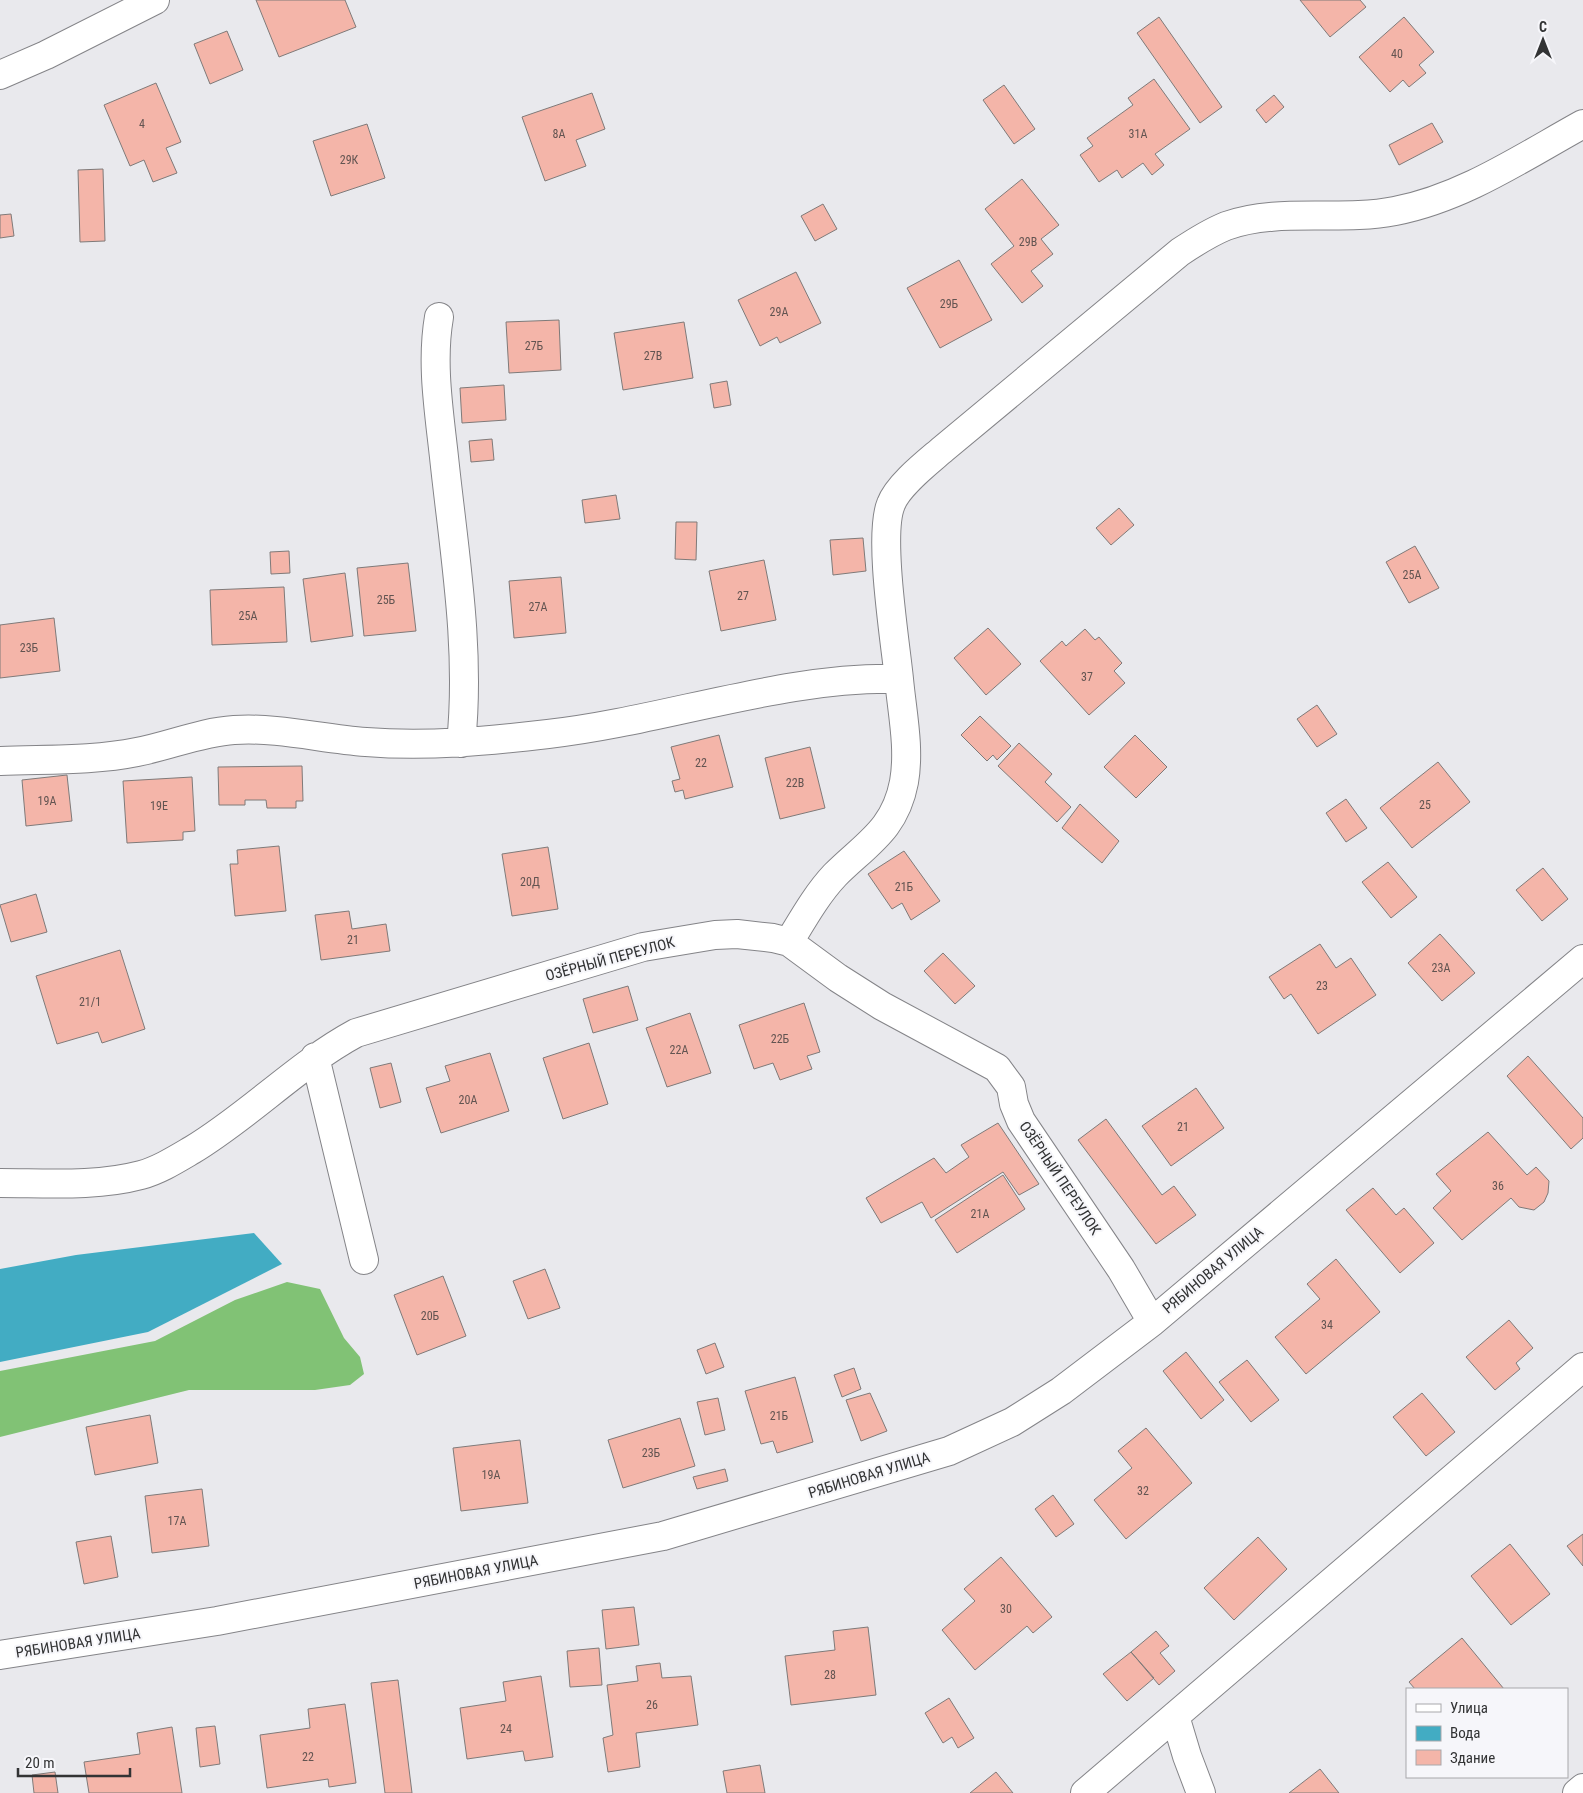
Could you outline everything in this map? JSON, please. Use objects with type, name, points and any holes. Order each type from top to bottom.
[{"type":"street","points":[[0,75],[46,56],[155,0]]},
{"type":"street","points":[[790,942],[834,876],[878,837],[889,821],[904,784],[907,753],[888,554],[888,515],[891,502],[910,479],[1180,252],[1204,236],[1220,229],[1256,219],[1372,215],[1430,202],[1481,181],[1583,124]]},
{"type":"street","points":[[439,317],[436,335],[436,363],[464,647],[465,709],[462,744]]},
{"type":"street","points":[[0,761],[134,753],[208,734],[233,730],[299,732],[366,742],[462,744],[551,734],[638,721],[830,681],[867,678],[899,679]]},
{"type":"street","name":"ОЗЁРНЫЙ ПЕРЕУЛОК","points":[[0,1183],[118,1180],[160,1168],[224,1130],[315,1057],[356,1033],[642,947],[715,935],[754,935],[790,942],[838,978],[882,1006],[996,1068],[1011,1087],[1014,1104],[1021,1121],[1121,1269],[1152,1322]]},
{"type":"street","name":"РЯБИНОВАЯ УЛИЦА","points":[[0,1655],[217,1621],[663,1536],[949,1451],[1012,1422],[1061,1391],[1152,1322],[1583,959]]},
{"type":"street","points":[[315,1057],[364,1260]]},
{"type":"street","points":[[1085,1793],[1583,1367]]},
{"type":"street","points":[[1175,1716],[1201,1793]]},
{"type":"street","points":[[1576,1793],[1583,1788]]},
{"type":"green space","points":[[287,1282],[320,1289],[344,1338],[360,1357],[364,1374],[350,1385],[315,1390],[189,1390],[0,1437],[0,1371],[155,1341],[235,1300]]},
{"type":"water","points":[[254,1233],[282,1264],[148,1332],[0,1362],[0,1269],[76,1255]]},
{"type":"building","points":[[256,0],[345,0],[356,27],[279,57]]},
{"type":"building","points":[[1300,0],[1360,0],[1366,7],[1330,37]]},
{"type":"building","points":[[1159,17],[1222,107],[1200,123],[1137,33]]},
{"type":"building","points":[[1404,17],[1434,52],[1419,65],[1426,73],[1409,87],[1403,80],[1390,92],[1359,57]]},
{"type":"building","points":[[227,31],[243,70],[210,84],[194,44]]},
{"type":"building","points":[[1154,79],[1190,129],[1155,154],[1164,165],[1152,175],[1143,163],[1122,178],[1117,170],[1099,182],[1080,155],[1093,146],[1087,138],[1133,105],[1128,98]]},
{"type":"building","points":[[156,83],[181,142],[166,148],[177,173],[153,182],[144,160],[130,166],[104,105]]},
{"type":"building","points":[[1004,85],[1035,129],[1014,144],[983,100]]},
{"type":"building","points":[[592,93],[605,129],[576,140],[586,166],[545,181],[522,117]]},
{"type":"building","points":[[1274,95],[1284,107],[1266,123],[1256,110]]},
{"type":"building","points":[[1432,123],[1443,142],[1399,165],[1389,145]]},
{"type":"building","points":[[367,124],[385,178],[331,196],[313,141]]},
{"type":"building","points":[[103,169],[105,241],[80,242],[78,170]]},
{"type":"building","points":[[1022,179],[1059,225],[1041,239],[1053,254],[1031,271],[1043,286],[1022,303],[991,264],[1014,246],[985,209]]},
{"type":"building","points":[[823,204],[837,229],[815,241],[801,216]]},
{"type":"building","points":[[11,214],[14,236],[0,238],[0,215]]},
{"type":"building","points":[[959,260],[992,320],[940,348],[907,288]]},
{"type":"building","points":[[796,272],[821,323],[780,343],[777,337],[760,346],[738,300]]},
{"type":"building","points":[[559,320],[561,370],[509,373],[506,322]]},
{"type":"building","points":[[684,322],[693,378],[623,390],[614,333]]},
{"type":"building","points":[[727,381],[731,405],[714,408],[710,384]]},
{"type":"building","points":[[504,385],[506,420],[462,423],[460,388]]},
{"type":"building","points":[[492,439],[494,460],[471,462],[469,441]]},
{"type":"building","points":[[616,495],[620,519],[585,523],[582,500]]},
{"type":"building","points":[[1119,508],[1134,525],[1111,545],[1096,528]]},
{"type":"building","points":[[676,522],[697,522],[696,560],[675,559]]},
{"type":"building","points":[[863,538],[866,571],[833,575],[830,540]]},
{"type":"building","points":[[1415,546],[1439,588],[1409,603],[1386,562]]},
{"type":"building","points":[[289,551],[290,573],[271,574],[270,552]]},
{"type":"building","points":[[764,560],[776,620],[721,631],[709,571]]},
{"type":"building","points":[[408,563],[416,631],[364,636],[357,568]]},
{"type":"building","points":[[345,573],[353,636],[311,642],[303,579]]},
{"type":"building","points":[[561,577],[566,633],[514,638],[509,581]]},
{"type":"building","points":[[284,587],[287,642],[212,645],[210,590]]},
{"type":"building","points":[[54,618],[60,671],[0,678],[0,625]]},
{"type":"building","points":[[988,628],[1021,664],[986,695],[954,658]]},
{"type":"building","points":[[1085,629],[1095,640],[1099,637],[1122,663],[1114,671],[1125,683],[1089,715],[1040,661],[1062,641],[1066,646]]},
{"type":"building","points":[[1317,705],[1337,734],[1317,747],[1297,719]]},
{"type":"building","points":[[980,716],[1011,746],[997,760],[993,755],[987,761],[961,735]]},
{"type":"building","points":[[719,735],[733,787],[685,799],[683,790],[675,792],[672,781],[680,779],[671,747]]},
{"type":"building","points":[[1135,735],[1167,767],[1136,798],[1104,767]]},
{"type":"building","points":[[1019,743],[1052,774],[1045,782],[1071,807],[1057,822],[998,766]]},
{"type":"building","points":[[810,747],[825,808],[780,819],[765,758]]},
{"type":"building","points":[[1438,762],[1470,802],[1412,848],[1380,808]]},
{"type":"building","points":[[302,766],[303,801],[296,801],[296,808],[267,808],[266,800],[245,800],[245,805],[219,805],[218,767]]},
{"type":"building","points":[[67,775],[72,821],[26,826],[22,780]]},
{"type":"building","points":[[192,777],[195,831],[183,832],[183,840],[127,843],[123,781]]},
{"type":"building","points":[[1346,799],[1367,828],[1346,842],[1326,813]]},
{"type":"building","points":[[1080,804],[1119,841],[1102,863],[1062,828]]},
{"type":"building","points":[[279,846],[286,911],[235,916],[230,864],[238,864],[237,850]]},
{"type":"building","points":[[548,847],[558,909],[512,916],[502,854]]},
{"type":"building","points":[[904,851],[940,901],[911,920],[902,903],[892,909],[868,874]]},
{"type":"building","points":[[1388,862],[1417,897],[1391,918],[1362,882]]},
{"type":"building","points":[[1543,868],[1568,899],[1542,921],[1516,890]]},
{"type":"building","points":[[36,894],[47,932],[11,942],[0,905]]},
{"type":"building","points":[[349,911],[352,929],[386,924],[390,951],[321,960],[315,915]]},
{"type":"building","points":[[1440,934],[1475,973],[1442,1001],[1408,963]]},
{"type":"building","points":[[1320,944],[1336,968],[1351,958],[1376,995],[1318,1034],[1291,994],[1284,999],[1269,977]]},
{"type":"building","points":[[120,950],[145,1029],[102,1043],[98,1032],[57,1044],[36,976]]},
{"type":"building","points":[[943,953],[975,986],[955,1004],[924,971]]},
{"type":"building","points":[[628,986],[638,1020],[593,1033],[583,999]]},
{"type":"building","points":[[804,1003],[820,1052],[807,1056],[812,1069],[780,1080],[773,1063],[754,1069],[739,1025]]},
{"type":"building","points":[[690,1013],[711,1073],[667,1087],[646,1028]]},
{"type":"building","points":[[589,1043],[608,1104],[563,1119],[543,1058]]},
{"type":"building","points":[[490,1053],[509,1111],[441,1133],[426,1088],[450,1081],[445,1066]]},
{"type":"building","points":[[1528,1056],[1583,1118],[1583,1138],[1571,1149],[1507,1076]]},
{"type":"building","points":[[391,1063],[401,1102],[380,1108],[370,1068]]},
{"type":"building","points":[[1196,1088],[1224,1128],[1171,1166],[1142,1126]]},
{"type":"building","points":[[1106,1119],[1162,1195],[1174,1186],[1196,1215],[1156,1244],[1078,1140]]},
{"type":"building","points":[[998,1123],[1039,1184],[1019,1195],[1003,1172],[931,1218],[922,1202],[881,1223],[866,1198],[934,1158],[946,1173],[969,1157],[961,1145]]},
{"type":"building","points":[[1488,1132],[1527,1175],[1536,1167],[1549,1181],[1548,1193],[1544,1202],[1534,1210],[1519,1207],[1511,1198],[1462,1240],[1433,1208],[1451,1191],[1436,1174]]},
{"type":"building","points":[[1003,1175],[1025,1209],[957,1253],[935,1220]]},
{"type":"building","points":[[1373,1188],[1396,1215],[1404,1208],[1434,1243],[1400,1273],[1346,1210]]},
{"type":"building","points":[[1336,1259],[1380,1312],[1306,1374],[1275,1337],[1320,1299],[1307,1284]]},
{"type":"building","points":[[545,1269],[560,1308],[528,1319],[513,1281]]},
{"type":"building","points":[[443,1276],[466,1336],[417,1355],[394,1295]]},
{"type":"building","points":[[1509,1320],[1533,1348],[1516,1363],[1520,1369],[1495,1390],[1466,1357]]},
{"type":"building","points":[[715,1343],[724,1367],[706,1374],[697,1350]]},
{"type":"building","points":[[1186,1352],[1224,1400],[1201,1419],[1163,1371]]},
{"type":"building","points":[[1247,1360],[1279,1400],[1251,1422],[1219,1382]]},
{"type":"building","points":[[854,1368],[861,1389],[842,1397],[834,1375]]},
{"type":"building","points":[[795,1377],[813,1442],[777,1453],[773,1441],[761,1444],[745,1391]]},
{"type":"building","points":[[870,1393],[887,1431],[861,1441],[846,1400]]},
{"type":"building","points":[[1422,1393],[1455,1432],[1426,1456],[1393,1417]]},
{"type":"building","points":[[718,1398],[725,1430],[705,1435],[697,1402]]},
{"type":"building","points":[[150,1415],[158,1463],[95,1475],[86,1427]]},
{"type":"building","points":[[680,1418],[695,1466],[623,1488],[608,1440]]},
{"type":"building","points":[[1146,1428],[1192,1483],[1126,1539],[1094,1500],[1132,1468],[1118,1451]]},
{"type":"building","points":[[520,1440],[528,1503],[461,1511],[453,1448]]},
{"type":"building","points":[[725,1469],[728,1481],[697,1489],[693,1477]]},
{"type":"building","points":[[202,1489],[209,1546],[152,1553],[145,1496]]},
{"type":"building","points":[[1053,1495],[1074,1524],[1056,1537],[1035,1509]]},
{"type":"building","points":[[1583,1534],[1583,1566],[1567,1546]]},
{"type":"building","points":[[111,1536],[118,1577],[84,1584],[76,1542]]},
{"type":"building","points":[[1258,1537],[1287,1569],[1234,1620],[1204,1588]]},
{"type":"building","points":[[1510,1544],[1550,1594],[1511,1625],[1471,1576]]},
{"type":"building","points":[[1001,1557],[1052,1617],[1033,1633],[1027,1626],[975,1670],[942,1630],[975,1601],[964,1589]]},
{"type":"building","points":[[634,1607],[639,1645],[606,1649],[602,1610]]},
{"type":"building","points":[[868,1627],[876,1695],[791,1705],[785,1656],[835,1650],[833,1631]]},
{"type":"building","points":[[1156,1631],[1169,1646],[1160,1653],[1175,1671],[1159,1685],[1131,1652]]},
{"type":"building","points":[[1462,1638],[1503,1688],[1414,1688],[1409,1682]]},
{"type":"building","points":[[599,1648],[602,1685],[570,1687],[567,1651]]},
{"type":"building","points":[[1131,1652],[1154,1678],[1127,1701],[1103,1674]]},
{"type":"building","points":[[660,1663],[662,1678],[691,1676],[698,1725],[636,1733],[640,1767],[608,1772],[603,1738],[613,1735],[607,1685],[638,1681],[636,1666]]},
{"type":"building","points":[[541,1676],[553,1757],[525,1761],[523,1751],[467,1759],[460,1708],[506,1701],[503,1682]]},
{"type":"building","points":[[398,1680],[412,1793],[385,1793],[371,1683]]},
{"type":"building","points":[[949,1698],[974,1738],[958,1748],[952,1737],[943,1743],[925,1713]]},
{"type":"building","points":[[345,1704],[356,1783],[329,1787],[328,1779],[267,1788],[260,1735],[310,1728],[308,1709]]},
{"type":"building","points":[[215,1726],[220,1764],[200,1767],[196,1728]]},
{"type":"building","points":[[172,1727],[182,1793],[89,1793],[84,1762],[140,1754],[137,1733]]},
{"type":"building","points":[[760,1765],[765,1793],[727,1793],[723,1771]]},
{"type":"building","points":[[1320,1769],[1339,1793],[1289,1793]]},
{"type":"building","points":[[55,1772],[58,1793],[34,1793],[32,1775]]},
{"type":"building","points":[[996,1772],[1013,1793],[970,1793]]}]
